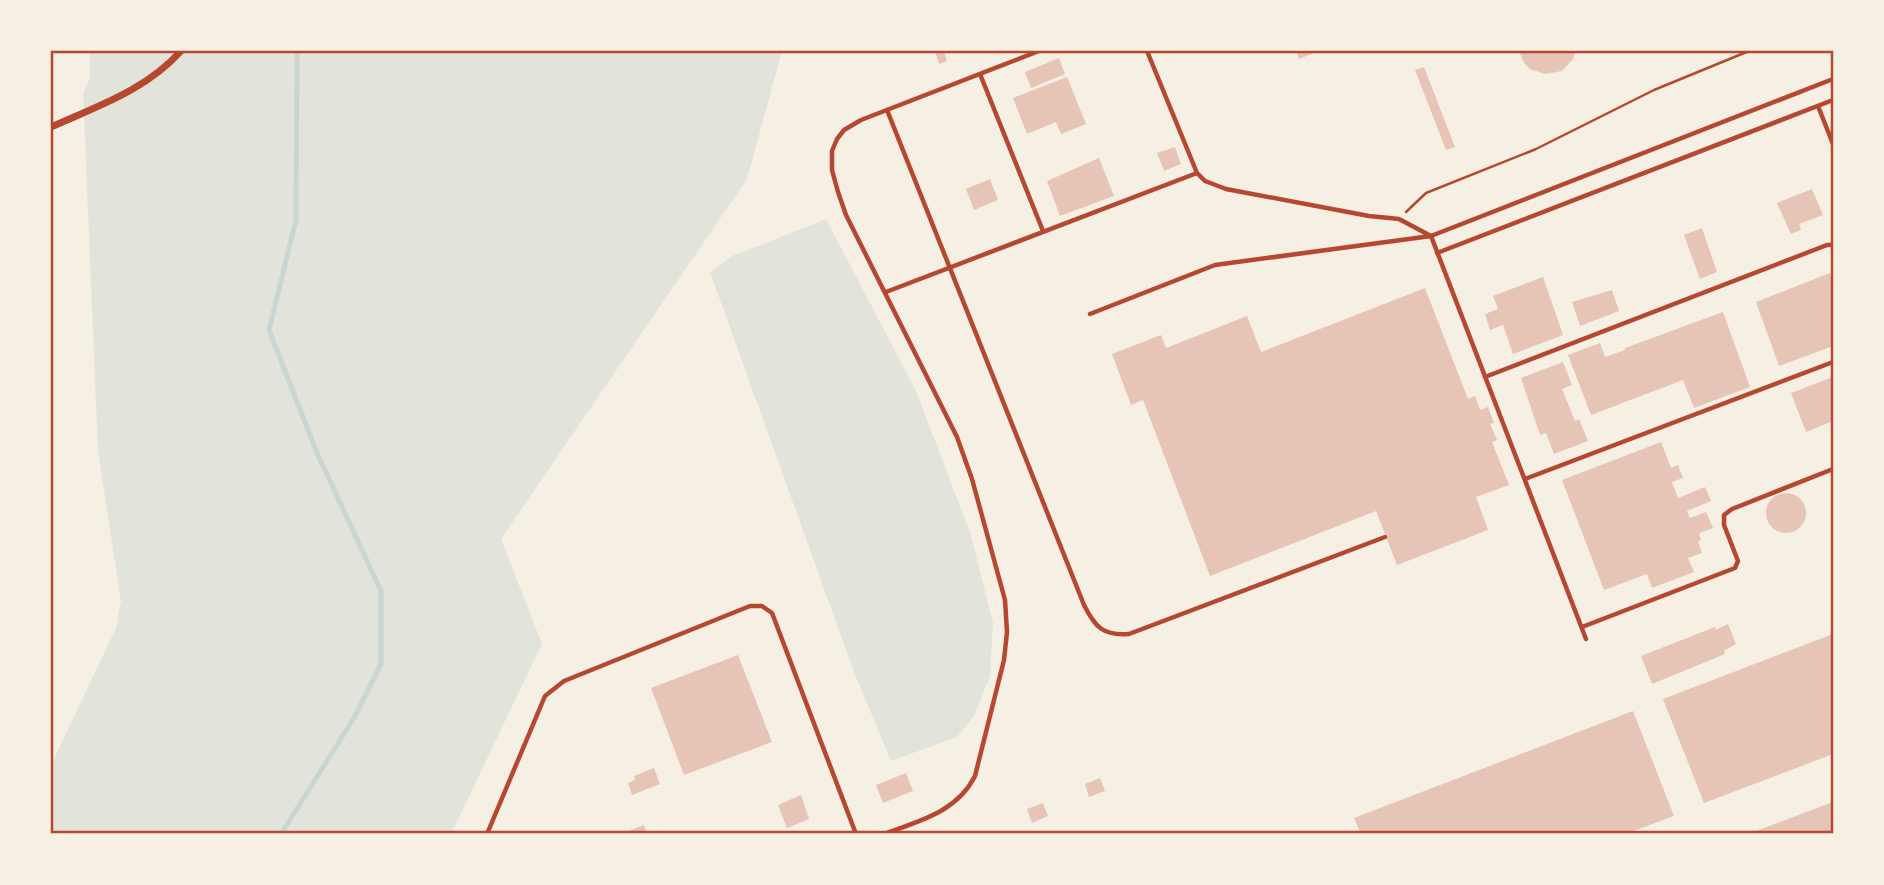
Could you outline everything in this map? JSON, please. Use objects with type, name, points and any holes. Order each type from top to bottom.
[{"type":"street","points":[[51,127],[139,87],[181,51]]},
{"type":"lane","points":[[884,834],[940,813],[969,789],[975,776],[1000,679],[1007,632],[1005,600],[964,453],[842,204],[832,170],[832,151],[836,139],[844,130],[861,120],[1039,51]]},
{"type":"lane","points":[[1147,51],[1198,173],[1205,181],[1226,188],[1369,216],[1399,219],[1431,236],[1586,639]]},
{"type":"lane","points":[[980,74],[1043,231]]},
{"type":"lane","points":[[1090,314],[1215,265],[1431,236],[1833,79]]},
{"type":"lane","points":[[1437,253],[1833,100]]},
{"type":"lane","points":[[1818,106],[1833,144]]},
{"type":"lane","points":[[887,110],[1084,605],[1104,632],[1129,634],[1385,537]]},
{"type":"lane","points":[[887,292],[1198,173]]},
{"type":"lane","points":[[1485,377],[1833,245]]},
{"type":"lane","points":[[1525,479],[1833,362]]},
{"type":"lane","points":[[1582,627],[1735,568],[1738,561],[1724,525],[1724,515],[1732,509],[1833,470]]},
{"type":"lane","points":[[487,834],[545,696],[554,688],[564,681],[750,606],[762,606],[772,613],[856,834]]},
{"type":"path","points":[[1399,219],[1426,193],[1536,149],[1654,90],[1749,51]]},
{"type":"shaded area","points":[[90,51],[782,51],[747,179],[501,539],[542,644],[451,834],[51,834],[51,765],[116,628],[121,601],[98,451],[83,93],[90,78]]},
{"type":"shaded area","points":[[826,219],[916,391],[971,535],[993,623],[990,676],[974,716],[957,737],[891,761],[854,672],[710,272],[732,256]]},
{"type":"building","points":[[935,51],[944,51],[947,61],[939,64]]},
{"type":"building","points":[[1296,51],[1319,51],[1299,59]]},
{"type":"building","points":[[1519,51],[1576,51],[1573,59],[1562,71],[1545,74],[1530,69]]},
{"type":"building","points":[[1059,58],[1065,74],[1031,88],[1025,72]]},
{"type":"building","points":[[1424,67],[1455,147],[1446,150],[1415,70]]},
{"type":"building","points":[[1067,77],[1086,124],[1061,134],[1056,122],[1027,134],[1013,98]]},
{"type":"building","points":[[1175,147],[1181,164],[1164,171],[1157,153]]},
{"type":"building","points":[[1099,158],[1114,196],[1060,216],[1047,181]]},
{"type":"building","points":[[990,179],[998,200],[974,210],[966,189]]},
{"type":"building","points":[[1812,189],[1823,215],[1799,224],[1801,230],[1791,234],[1777,203]]},
{"type":"building","points":[[1702,228],[1717,272],[1700,279],[1684,235]]},
{"type":"building","points":[[1830,273],[1833,282],[1833,346],[1779,366],[1756,302]]},
{"type":"building","points":[[1543,277],[1563,335],[1513,354],[1503,325],[1490,330],[1485,314],[1498,309],[1493,296]]},
{"type":"building","points":[[1425,288],[1468,399],[1475,396],[1480,410],[1488,407],[1494,423],[1490,424],[1497,440],[1492,442],[1509,485],[1476,497],[1488,530],[1397,565],[1376,511],[1210,576],[1143,400],[1131,405],[1112,354],[1161,335],[1166,348],[1247,316],[1261,352]]},
{"type":"building","points":[[1612,290],[1619,311],[1580,326],[1572,302]]},
{"type":"building","points":[[1723,312],[1750,387],[1694,408],[1683,380],[1591,415],[1568,355],[1600,343],[1605,357]]},
{"type":"building","points":[[1563,362],[1572,385],[1562,389],[1575,421],[1579,419],[1588,441],[1554,454],[1546,433],[1540,435],[1521,378]]},
{"type":"building","points":[[1833,377],[1833,421],[1806,432],[1791,393]]},
{"type":"building","points":[[1661,442],[1671,468],[1678,465],[1683,478],[1672,482],[1678,498],[1705,487],[1711,501],[1687,511],[1690,518],[1706,512],[1713,528],[1699,533],[1701,540],[1698,541],[1702,553],[1688,558],[1694,572],[1652,588],[1647,574],[1604,590],[1562,480]]},
{"type":"building","points":[[1786,493],[1800,499],[1806,513],[1800,527],[1786,533],[1772,527],[1766,513],[1772,499]]},
{"type":"building","points":[[1728,624],[1736,644],[1724,651],[1725,654],[1652,684],[1641,656]]},
{"type":"building","points":[[1833,634],[1833,754],[1704,803],[1663,699]]},
{"type":"building","points":[[738,655],[772,742],[684,775],[651,688]]},
{"type":"building","points":[[1633,711],[1674,816],[1625,834],[1361,834],[1354,818]]},
{"type":"building","points":[[654,768],[660,784],[632,795],[628,783],[635,780],[634,776]]},
{"type":"building","points":[[906,773],[913,791],[883,803],[876,785]]},
{"type":"building","points":[[1100,778],[1105,791],[1089,797],[1085,784]]},
{"type":"building","points":[[801,795],[809,819],[787,828],[778,805]]},
{"type":"building","points":[[1833,802],[1833,834],[1748,834]]},
{"type":"building","points":[[1043,803],[1048,816],[1032,823],[1027,809]]},
{"type":"building","points":[[644,825],[647,834],[621,834]]},
{"type":"waterway","points":[[281,834],[354,718],[381,664],[381,591],[317,453],[269,330],[296,220],[297,51]]}]
